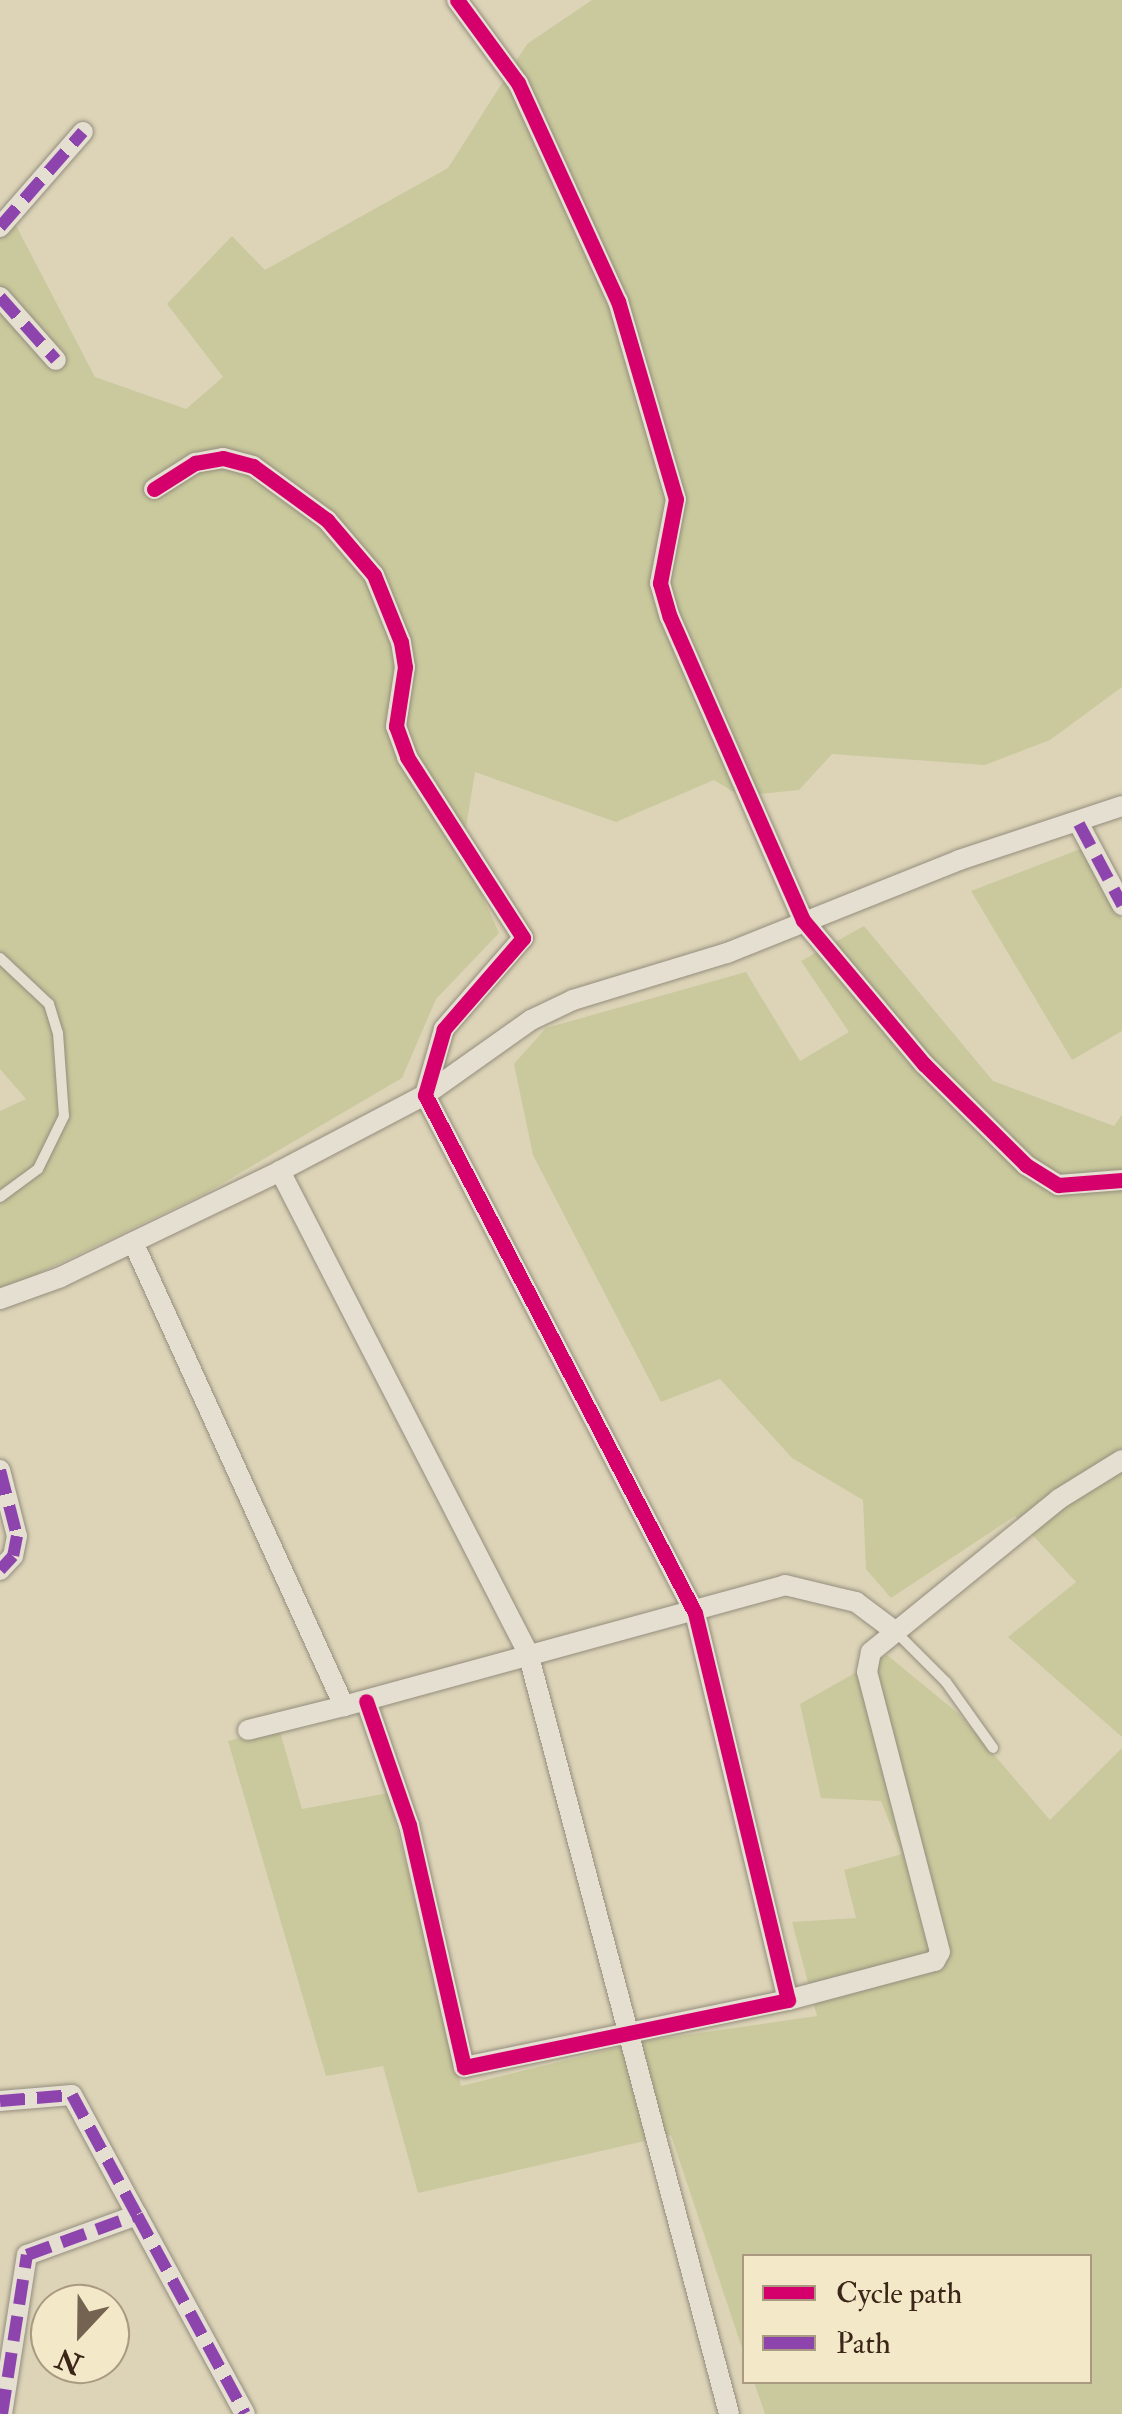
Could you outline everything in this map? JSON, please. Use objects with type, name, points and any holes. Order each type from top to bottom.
[{"type":"street","points":[[458,0],[518,83],[618,301],[676,499],[660,583],[670,617],[803,920],[924,1064],[1026,1165],[1058,1186],[1122,1180]]},
{"type":"street","points":[[0,227],[83,132]]},
{"type":"street","points":[[0,297],[56,360]]},
{"type":"street","points":[[154,489],[195,463],[222,458],[253,466],[327,520],[374,574],[402,642],[405,667],[396,726],[407,756],[523,938],[444,1028],[425,1094],[695,1613],[788,2000]]},
{"type":"street","points":[[0,1298],[132,1242],[280,1171],[425,1094],[531,1020],[573,1000],[726,953],[959,860],[1079,824],[1122,806]]},
{"type":"street","points":[[1079,824],[1122,905]]},
{"type":"street","points":[[280,1171],[528,1653],[632,2034],[729,2414]]},
{"type":"street","points":[[132,1242],[344,1706]]},
{"type":"street","points":[[366,1701],[409,1826],[462,2064],[632,2034],[788,2000],[935,1961],[940,1952],[867,1672],[871,1652],[1059,1499],[1122,1460]]},
{"type":"street","points":[[0,1470],[17,1536],[13,1556],[0,1570]]},
{"type":"street","points":[[248,1730],[785,1586],[856,1602],[896,1632]]},
{"type":"street","points":[[0,2101],[72,2094],[245,2414]]},
{"type":"street","points":[[2,2414],[27,2255],[137,2215]]},
{"type":"lane","points":[[0,958],[36,989],[54,1019],[64,1116],[38,1169],[0,1197]]},
{"type":"lane","points":[[896,1632],[946,1682],[994,1748]]},
{"type":"green space","points":[[592,0],[1122,0],[1122,687],[1050,740],[985,765],[832,754],[799,790],[740,796],[714,780],[616,822],[475,772],[462,851],[499,933],[436,999],[402,1078],[206,1193],[0,1292],[0,1111],[26,1099],[0,1069],[0,222],[10,214],[95,377],[186,409],[223,377],[167,304],[232,236],[265,270],[448,168],[527,44]]},
{"type":"green space","points":[[1083,848],[1122,920],[1122,1031],[1072,1060],[971,891]]},
{"type":"green space","points":[[864,926],[993,1081],[1114,1126],[1122,1115],[1122,1737],[1008,1637],[1076,1582],[1015,1516],[891,1598],[866,1569],[863,1500],[792,1458],[720,1379],[661,1402],[533,1155],[514,1064],[546,1028],[746,972],[800,1061],[849,1032],[801,961]]},
{"type":"green space","points":[[887,1655],[959,1714],[1050,1820],[1122,1748],[1122,2414],[765,2414],[755,2384],[1092,2384],[1092,2254],[742,2254],[742,2348],[671,2135],[418,2193],[383,2066],[326,2076],[228,1741],[279,1728],[302,1809],[388,1793],[461,2086],[644,2041],[817,2016],[792,1922],[856,1918],[844,1870],[902,1854],[881,1801],[821,1798],[800,1704]]},
{"type":"marked path","points":[[0,227],[83,132]]},
{"type":"marked path","points":[[0,297],[56,360]]},
{"type":"marked path","points":[[1079,824],[1122,905]]},
{"type":"marked path","points":[[0,1470],[17,1536],[13,1556],[0,1570]]},
{"type":"marked path","points":[[0,2101],[72,2095],[137,2215]]},
{"type":"marked path","points":[[2,2414],[27,2255],[137,2215],[245,2414]]},
{"type":"cycle path","points":[[457,0],[518,83],[618,301],[676,499],[660,583],[670,617],[803,920],[924,1064],[1026,1165],[1058,1185],[1122,1180]]},
{"type":"cycle path","points":[[154,489],[195,463],[223,458],[253,466],[327,520],[374,575],[401,642],[405,667],[396,726],[407,757],[523,938],[444,1029],[425,1095],[695,1613],[788,2000],[464,2067],[409,1825],[366,1701]]}]
